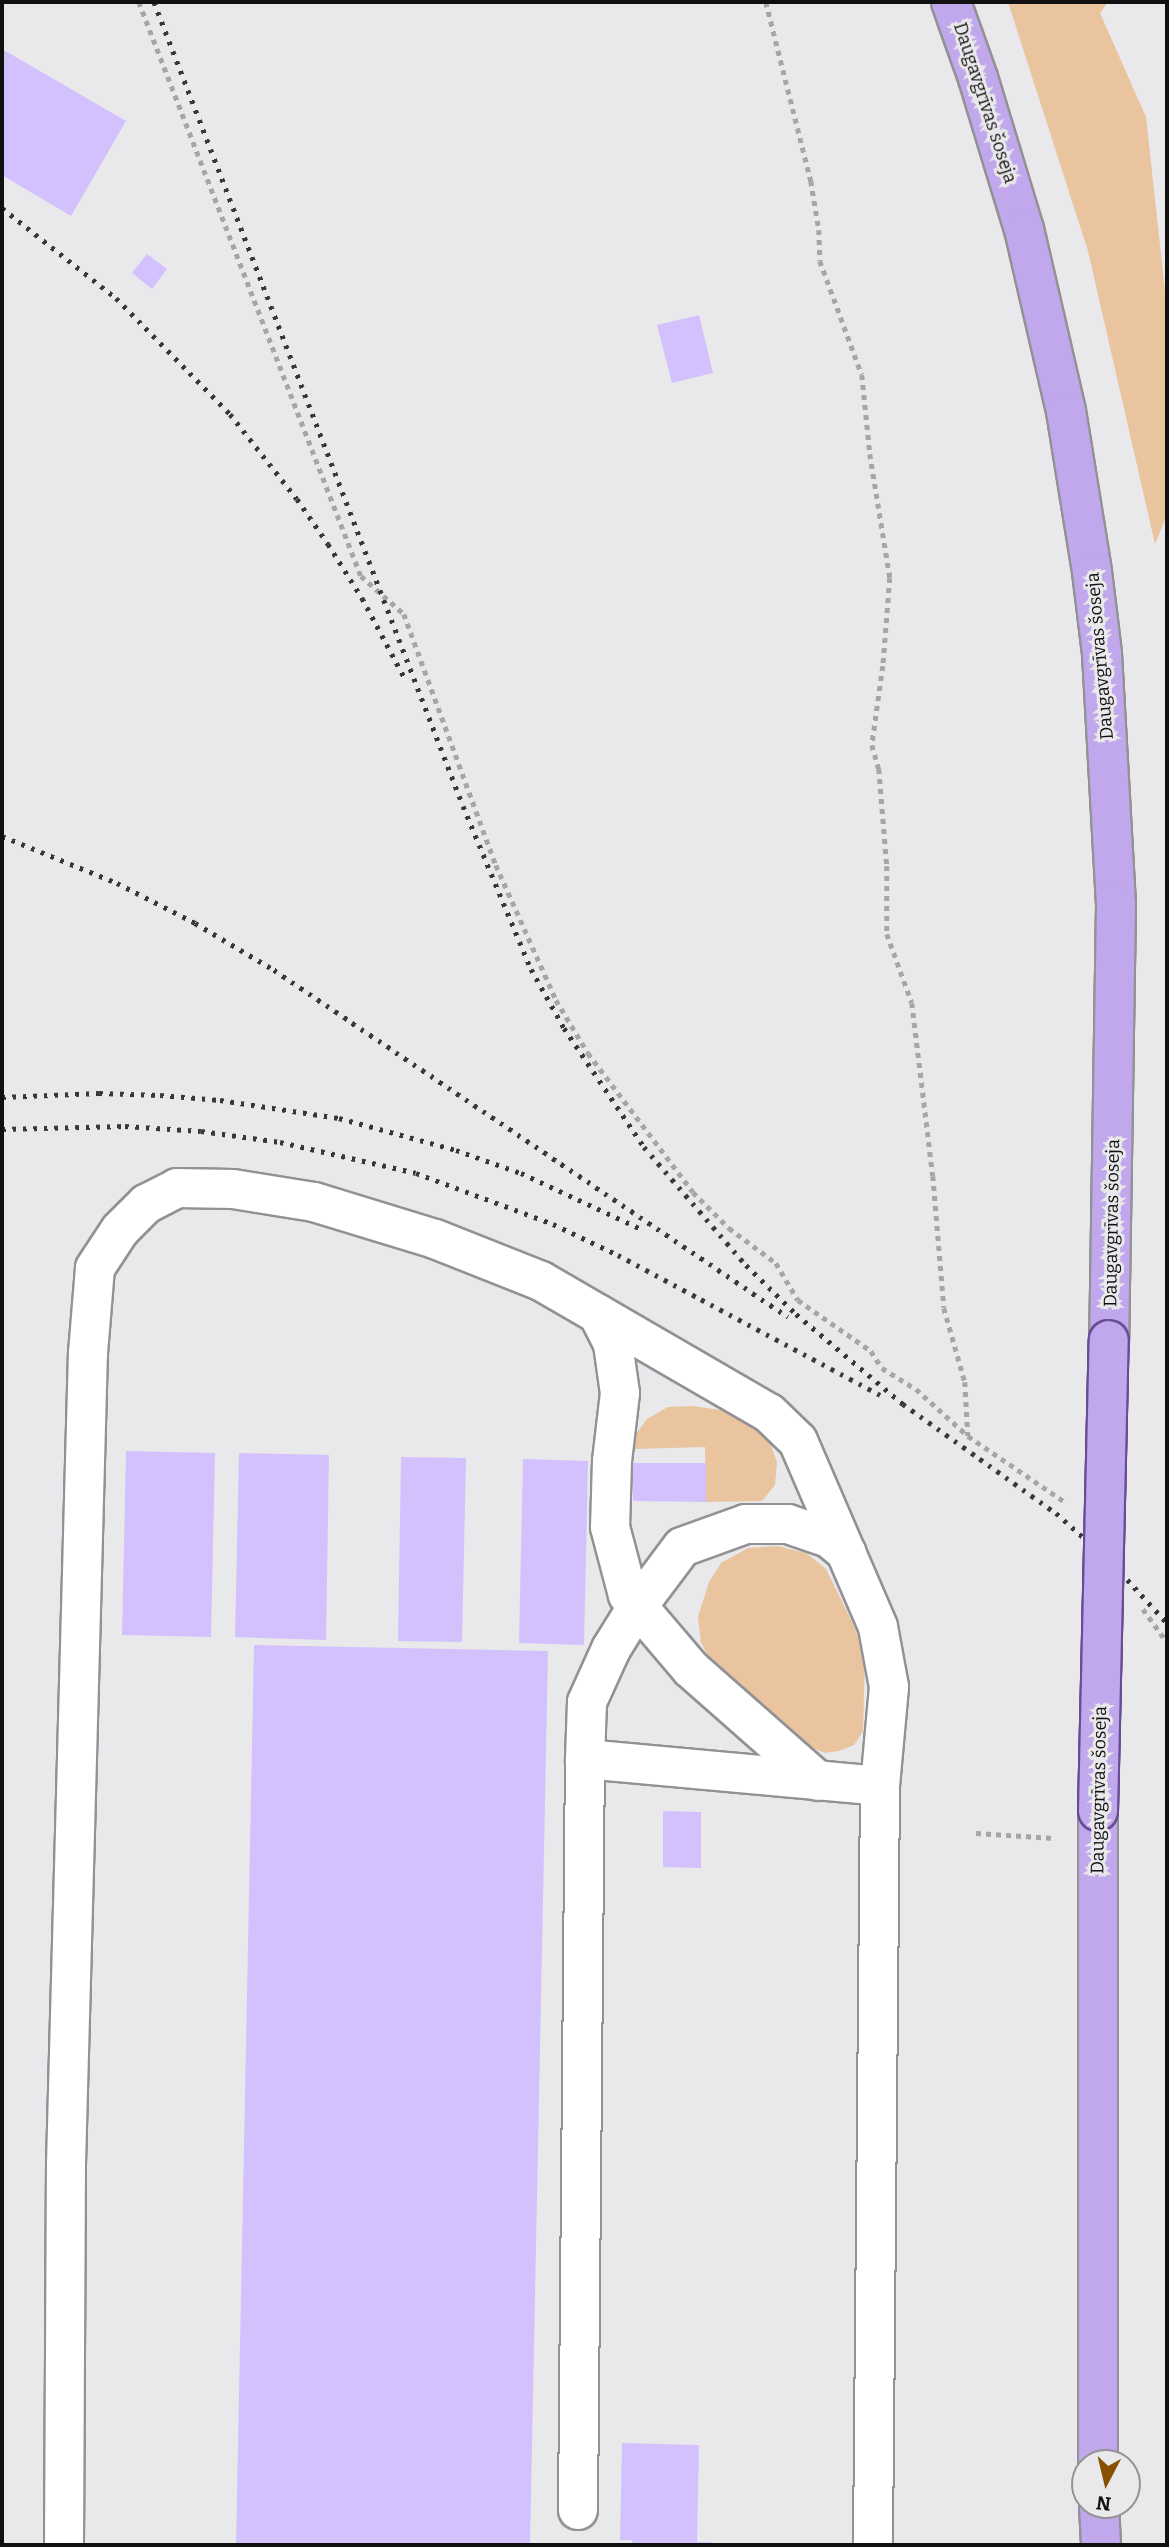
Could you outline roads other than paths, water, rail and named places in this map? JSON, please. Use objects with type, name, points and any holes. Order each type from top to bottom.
[{"type":"main road","name":"Daugavgrīvas šoseja","points":[[951,2],[1003,153],[1050,332],[1080,491],[1099,626],[1114,821],[1116,905],[1109,1340],[1098,1811],[1098,2449]]},
{"type":"main road","points":[[1100,2519],[1101,2545]]},
{"type":"lane","points":[[64,2545],[66,2164],[72,1893],[87,1367],[95,1268],[120,1230],[146,1204],[177,1188],[233,1189],[314,1202],[435,1239],[541,1281],[769,1413],[798,1441],[877,1626],[889,1687],[880,1786],[873,2545]]},
{"type":"lane","points":[[598,1314],[613,1343],[620,1393],[612,1461],[610,1527],[628,1595],[691,1669],[818,1781]]},
{"type":"lane","points":[[578,2510],[587,1702],[611,1649],[637,1606],[682,1547],[746,1524],[788,1524],[829,1538],[847,1553]]},
{"type":"lane","points":[[585,1759],[880,1786]]},
{"type":"railway","points":[[154,2],[463,806],[531,969],[564,1028],[644,1147],[746,1265],[796,1314],[903,1404],[1056,1513],[1113,1564],[1167,1623]]},
{"type":"railway","points":[[2,208],[116,298],[230,414],[297,499],[328,544],[362,598],[405,679]]},
{"type":"railway","points":[[2,836],[117,883],[195,923],[274,970],[788,1317]]},
{"type":"railway","points":[[2,1097],[99,1093],[160,1095],[220,1100],[339,1118],[456,1150],[521,1173],[641,1229]]},
{"type":"railway","points":[[2,1129],[125,1126],[201,1131],[280,1142],[416,1173],[553,1224],[618,1255],[880,1395]]}]
